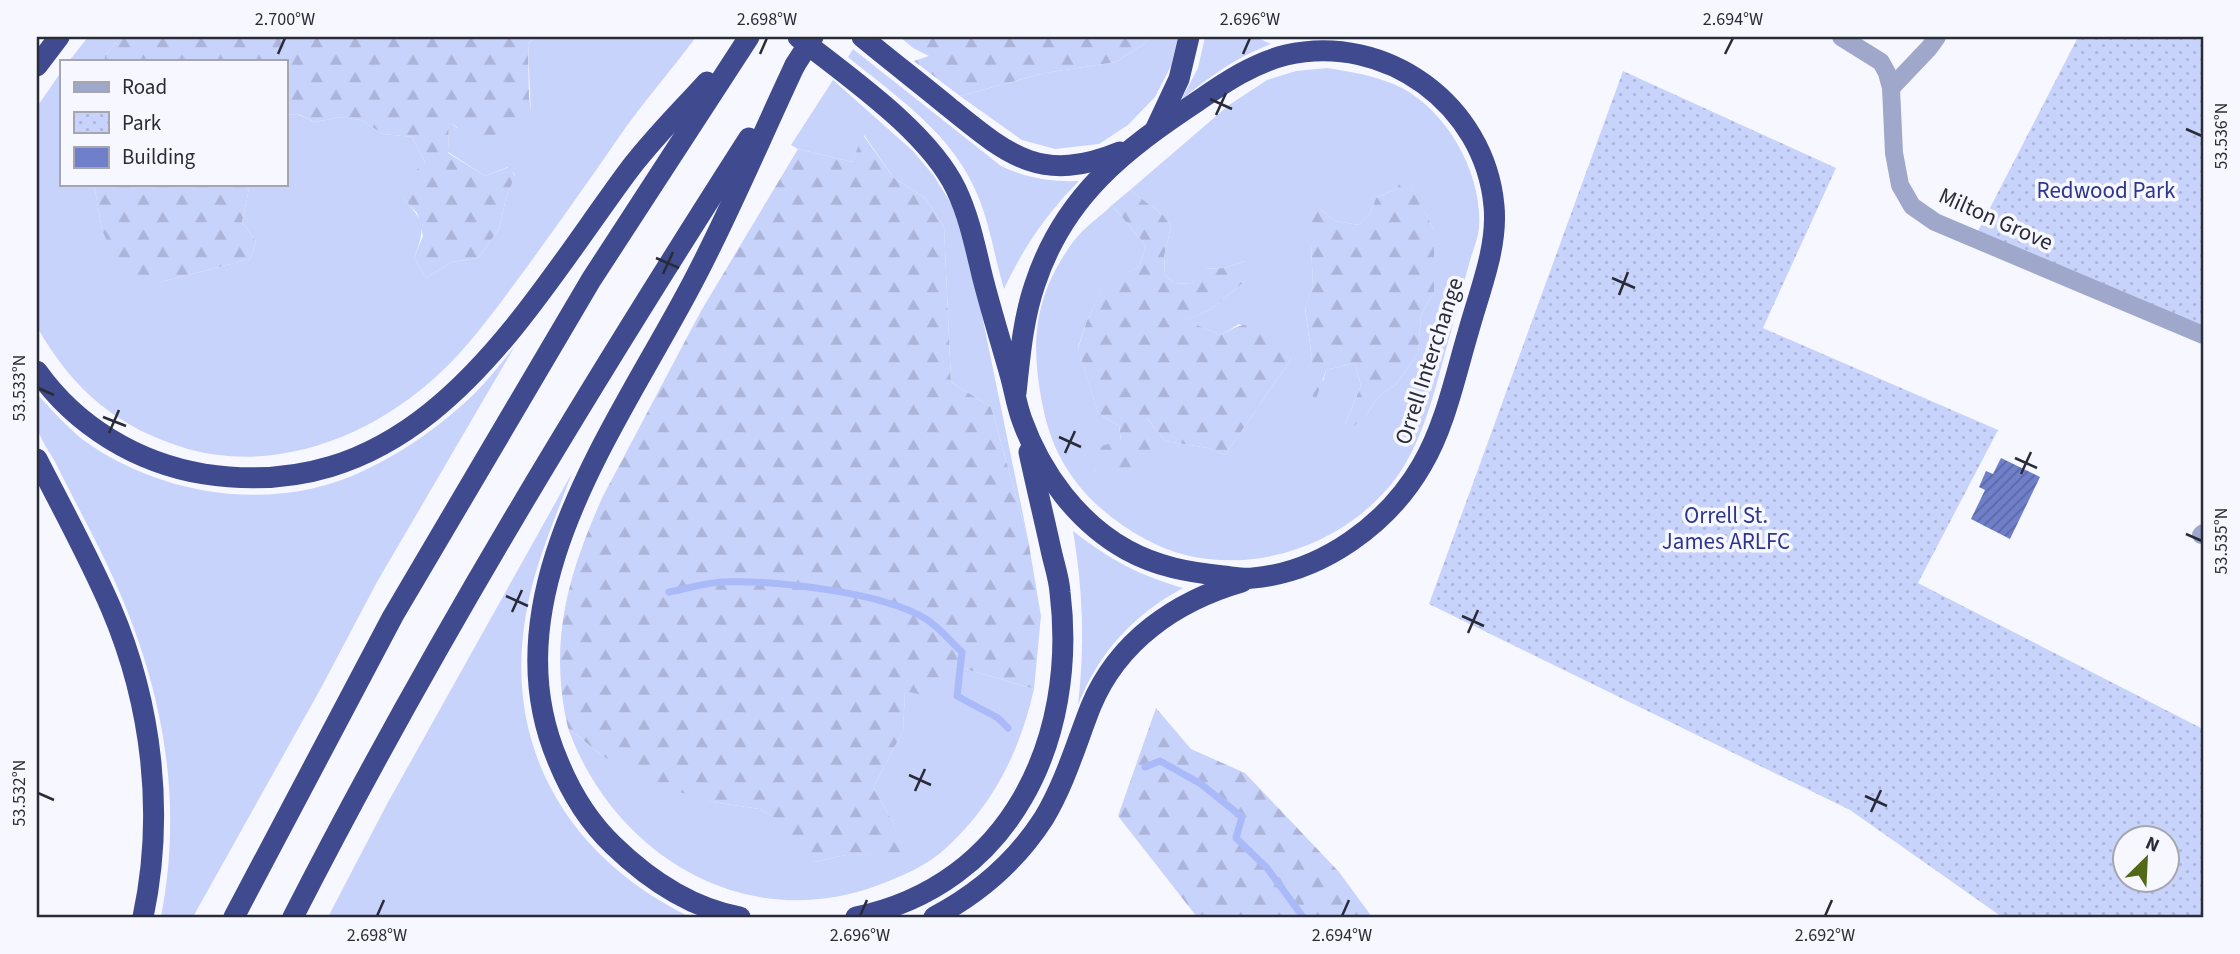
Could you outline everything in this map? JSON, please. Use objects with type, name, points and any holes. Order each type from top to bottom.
[{"type":"highway","points":[[37,66],[59,37]]},
{"type":"highway","points":[[37,371],[63,403],[110,440],[136,453],[193,472],[252,478],[282,476],[321,469],[370,452],[398,438],[424,420],[449,399],[501,344],[628,171],[748,37]]},
{"type":"highway","points":[[234,917],[393,616],[592,280],[748,37]]},
{"type":"highway","name":"Orrell Interchange","points":[[798,37],[922,140],[956,189],[970,225],[1021,419],[1042,463],[1064,497],[1096,529],[1123,548],[1153,563],[1178,570],[1250,579],[1303,566],[1337,550],[1377,523],[1411,483],[1425,460],[1439,429],[1492,249],[1495,211],[1490,175],[1463,120],[1437,93],[1409,73],[1389,63],[1367,57],[1321,50],[1286,55],[1244,72],[1132,147],[1080,198],[1046,253],[1033,287],[1023,329],[1016,393]]},
{"type":"highway","points":[[293,917],[438,651],[621,338],[813,37]]},
{"type":"highway","name":"Orrell Interchange","points":[[862,37],[998,147],[1022,159],[1045,165],[1070,166],[1098,161],[1132,147]]},
{"type":"highway","points":[[1155,130],[1179,79],[1189,37]]},
{"type":"highway","points":[[1283,37],[1321,50]]},
{"type":"highway","points":[[740,917],[692,901],[656,881],[602,834],[578,803],[549,741],[540,707],[537,663],[539,622],[547,580],[582,490],[696,275],[795,65]]},
{"type":"highway","points":[[856,917],[873,914],[912,899],[947,879],[975,858],[1000,833],[1023,800],[1052,734],[1059,702],[1062,649],[1060,592],[1021,419]]},
{"type":"highway","points":[[37,459],[111,607],[141,702],[150,755],[153,796],[153,838],[143,917]]},
{"type":"highway","points":[[934,917],[977,890],[1024,847],[1056,796],[1103,681],[1126,650],[1173,610],[1196,598],[1250,579]]},
{"type":"street","name":"Milton Grove","points":[[1842,37],[1881,62],[1887,73],[1891,88],[1894,153],[1900,185],[1912,206],[1936,222],[2203,335]]},
{"type":"street","points":[[1891,88],[1937,37]]},
{"type":"green space","points":[[88,37],[121,37],[105,55],[104,60],[70,60]]},
{"type":"green space","points":[[121,37],[535,37],[528,44],[532,118],[494,135],[473,140],[449,121],[448,153],[485,176],[509,167],[515,176],[506,198],[499,229],[478,258],[452,262],[426,278],[414,258],[423,236],[417,213],[404,199],[401,184],[425,162],[412,137],[383,134],[361,120],[340,117],[315,122],[298,114],[287,115],[287,60],[104,60],[105,55]]},
{"type":"green space","points":[[535,37],[696,37],[628,124],[527,267],[475,335],[440,373],[386,415],[323,444],[290,452],[256,456],[222,455],[188,449],[140,430],[99,404],[66,370],[37,327],[37,107],[60,73],[60,186],[94,186],[102,230],[161,282],[250,259],[256,242],[242,222],[250,186],[287,186],[287,115],[297,114],[315,122],[340,117],[361,120],[383,134],[412,137],[425,162],[404,199],[416,214],[421,227],[414,258],[426,278],[452,262],[478,258],[499,229],[515,175],[508,167],[485,176],[448,152],[449,120],[457,128],[531,118],[528,44]]},
{"type":"green space","points":[[900,37],[1149,37],[1145,43],[1116,62],[1045,73],[960,96],[914,61],[929,56]]},
{"type":"green space","points":[[1149,37],[1178,37],[1171,66],[1155,97],[1128,125],[1099,144],[1055,149],[1022,140],[960,96],[1045,73],[1116,62],[1145,43]]},
{"type":"green space","points":[[1205,37],[1256,37],[1271,44],[1224,68],[1181,100],[1198,68]]},
{"type":"green space","name":"Redwood Park","points":[[2078,37],[2203,37],[2203,336],[1974,239]]},
{"type":"green space","points":[[853,49],[1001,166],[1038,178],[1079,181],[1037,232],[1004,289],[986,219],[967,174],[954,154],[922,119],[848,57]]},
{"type":"green space","points":[[1327,68],[1365,75],[1402,88],[1419,99],[1448,130],[1469,167],[1479,208],[1478,235],[1423,426],[1396,478],[1373,504],[1345,526],[1314,542],[1281,554],[1246,560],[1211,559],[1177,553],[1145,539],[1109,515],[1080,487],[1058,453],[1044,412],[1037,366],[1036,344],[1042,303],[1059,263],[1073,242],[1112,205],[1146,246],[1139,267],[1105,283],[1086,323],[1078,348],[1098,413],[1119,426],[1121,441],[1093,449],[1095,474],[1122,469],[1146,417],[1165,441],[1208,448],[1225,455],[1291,359],[1239,324],[1221,335],[1184,320],[1210,310],[1245,281],[1246,261],[1224,268],[1203,269],[1192,284],[1174,283],[1165,275],[1164,257],[1171,226],[1163,215],[1130,190],[1229,105],[1267,80],[1296,71]],"holes":[[[1405,175],[1434,230],[1434,292],[1421,315],[1418,354],[1395,385],[1379,396],[1367,414],[1345,424],[1361,386],[1355,363],[1326,370],[1323,381],[1308,371],[1312,359],[1305,308],[1313,286],[1311,244],[1320,209],[1335,221],[1359,225],[1370,213],[1376,198],[1396,189]]]},
{"type":"green space","name":"Orrell St. James ARLFC","points":[[1623,71],[1836,168],[1763,328],[1998,430],[1918,583],[2203,729],[2203,917],[2002,917],[1850,810],[1429,604]]},
{"type":"green space","points":[[833,80],[913,151],[934,176],[952,205],[970,257],[1028,539],[991,407],[951,382],[944,227],[925,198],[893,177],[864,135],[852,162],[791,145]]},
{"type":"green space","points":[[863,135],[893,177],[925,198],[944,227],[951,382],[991,407],[1028,539],[1041,616],[1034,689],[955,666],[939,699],[905,691],[903,731],[873,788],[893,822],[901,854],[846,855],[814,862],[791,850],[788,827],[760,809],[712,802],[657,785],[604,757],[568,728],[562,697],[561,637],[571,581],[603,496],[701,311],[798,149],[852,162]]},
{"type":"green space","points":[[1405,174],[1434,230],[1434,292],[1421,315],[1418,354],[1395,385],[1379,396],[1367,414],[1348,431],[1345,424],[1361,386],[1355,363],[1326,370],[1316,399],[1302,386],[1312,359],[1305,307],[1313,286],[1311,244],[1304,226],[1320,209],[1335,221],[1359,225],[1370,213],[1376,198],[1396,189]]},
{"type":"green space","points":[[94,186],[250,186],[242,222],[256,242],[250,259],[161,282],[122,273],[102,230]]},
{"type":"green space","points":[[1130,190],[1163,215],[1171,226],[1164,257],[1165,275],[1174,283],[1192,284],[1202,269],[1224,268],[1246,261],[1254,266],[1245,281],[1210,310],[1185,320],[1221,335],[1234,328],[1253,325],[1268,333],[1291,359],[1225,455],[1208,448],[1165,441],[1147,418],[1150,450],[1143,466],[1095,475],[1092,449],[1121,440],[1119,426],[1098,413],[1078,349],[1086,323],[1105,282],[1139,267],[1146,246],[1112,205]]},
{"type":"green space","points":[[515,346],[377,582],[193,917],[161,917],[168,869],[170,821],[162,729],[138,638],[120,594],[40,435],[36,418],[37,394],[82,439],[113,459],[147,474],[183,486],[220,493],[257,495],[294,492],[331,484],[380,463],[408,446],[474,394]]},
{"type":"green space","points":[[572,473],[540,560],[526,614],[521,664],[525,711],[536,754],[554,795],[579,832],[611,864],[648,893],[690,917],[328,917],[387,804]]},
{"type":"green space","points":[[1073,531],[1125,566],[1183,588],[1148,610],[1120,637],[1096,668],[1078,705],[1082,618]]},
{"type":"green space","points":[[955,666],[1034,689],[1021,734],[1003,775],[963,831],[922,866],[876,886],[827,898],[779,899],[733,891],[690,873],[651,846],[617,813],[589,773],[568,728],[604,757],[712,802],[760,809],[789,827],[814,862],[846,855],[900,853],[893,822],[873,788],[903,731],[905,691]]},
{"type":"green space","points":[[1156,708],[1191,749],[1245,773],[1339,872],[1372,917],[1197,917],[1118,816]]},
{"type":"building","points":[[2001,458],[2040,477],[2010,539],[1971,519],[1985,490],[1979,487],[1986,471],[1993,474]]},
{"type":"waterway","points":[[669,592],[715,583],[769,583],[856,595],[907,610],[931,622],[962,652],[957,696],[998,718],[1008,728]]},
{"type":"waterway","points":[[1145,767],[1160,761],[1201,784],[1242,817],[1236,838],[1267,868],[1303,917]]}]
